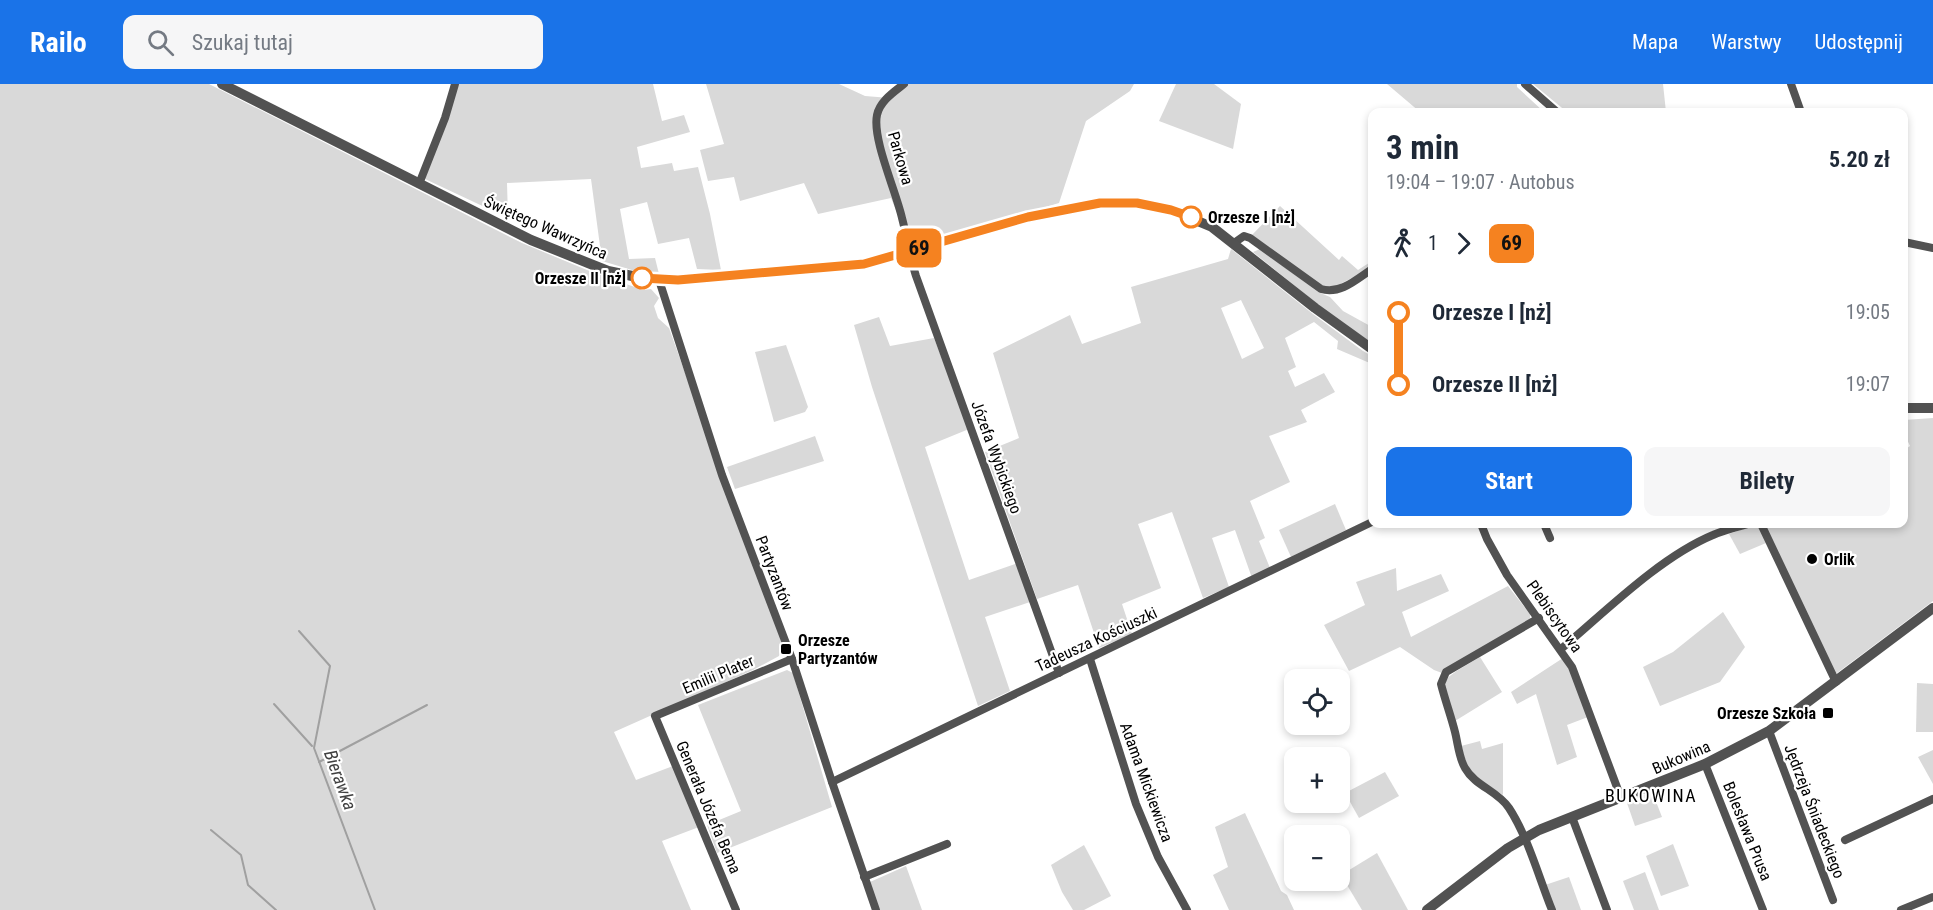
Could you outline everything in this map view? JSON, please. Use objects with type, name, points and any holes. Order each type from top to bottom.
[{"type":"street","name":"Świętego Wawrzyńca","points":[[222,84],[531,240],[608,271],[659,280],[864,264],[1028,217],[1100,203],[1121,202],[1155,206],[1189,216],[1212,227],[1315,309],[1368,346]]},
{"type":"street","points":[[419,184],[455,84]]},
{"type":"street","name":"Parkowa","points":[[904,84],[879,108],[876,126],[910,250]]},
{"type":"street","points":[[1525,84],[1552,108]]},
{"type":"street","points":[[1791,84],[1800,108]]},
{"type":"street","points":[[1234,243],[1244,236],[1250,238],[1321,289],[1328,291],[1341,289],[1368,272]]},
{"type":"street","points":[[1908,243],[1933,248]]},
{"type":"street","name":"Józefa Wybickiego","points":[[910,250],[916,276],[1059,673]]},
{"type":"street","name":"Partyzantów","points":[[659,280],[722,475],[792,659],[876,910]]},
{"type":"street","points":[[1908,408],[1933,408]]},
{"type":"street","name":"Tadeusza Kościuszki","points":[[832,782],[1368,524]]},
{"type":"street","name":"Plebiscytowa","points":[[1483,528],[1508,575],[1572,667],[1621,798]]},
{"type":"street","points":[[1546,528],[1550,538]]},
{"type":"street","points":[[1561,649],[1682,551],[1713,534],[1734,528]]},
{"type":"street","points":[[1763,528],[1836,682]]},
{"type":"street","name":"Bukowina","points":[[1427,910],[1508,848],[1539,830],[1705,764],[1769,731],[1933,608]]},
{"type":"street","points":[[1539,618],[1446,672],[1440,680],[1462,762],[1471,777],[1510,808],[1552,910]]},
{"type":"street","name":"Emilii Plater","points":[[655,716],[792,659]]},
{"type":"street","name":"Adama Mickiewicza","points":[[1090,659],[1136,804],[1158,857],[1187,910]]},
{"type":"street","name":"Generała Józefa Bema","points":[[655,716],[736,910]]},
{"type":"street","name":"Jędrzeja Śniadeckiego","points":[[1769,731],[1833,900]]},
{"type":"street","name":"Bolesława Prusa","points":[[1705,764],[1763,910]]},
{"type":"street","points":[[1845,840],[1933,799]]},
{"type":"street","points":[[1572,817],[1607,910]]},
{"type":"street","points":[[864,877],[947,844]]},
{"type":"street","points":[[1901,910],[1933,897]]},
{"type":"shaded area","points":[[0,84],[209,84],[522,243],[643,290],[651,289],[659,298],[654,306],[658,318],[669,328],[782,643],[779,656],[753,670],[614,732],[636,780],[673,766],[699,827],[662,841],[691,910],[0,910]]},
{"type":"shaded area","points":[[459,84],[653,84],[662,121],[684,115],[690,132],[637,147],[641,168],[672,163],[674,171],[698,167],[721,270],[697,269],[689,238],[658,244],[647,202],[620,209],[629,259],[655,258],[659,274],[632,270],[602,261],[591,179],[507,183],[508,218],[425,179]]},
{"type":"shaded area","points":[[706,84],[839,84],[865,96],[890,98],[909,84],[1134,84],[1130,91],[1086,121],[1059,203],[911,247],[891,198],[818,214],[804,183],[740,201],[734,177],[708,181],[700,150],[724,144]]},
{"type":"shaded area","points":[[1176,84],[1214,84],[1241,104],[1233,149],[1159,121]]},
{"type":"shaded area","points":[[1387,84],[1517,84],[1517,87],[1540,108],[1415,108]]},
{"type":"shaded area","points":[[1533,84],[1663,84],[1666,108],[1562,108]]},
{"type":"shaded area","points":[[1280,206],[1339,260],[1342,256],[1358,270],[1368,264],[1368,270],[1332,288],[1320,285],[1252,235]]},
{"type":"shaded area","points":[[1231,249],[1313,314],[1368,354],[1368,362],[1337,349],[1338,341],[1314,322],[1285,338],[1296,367],[1288,371],[1295,387],[1324,373],[1335,392],[1301,410],[1307,422],[1269,436],[1290,482],[1250,501],[1265,538],[1259,541],[1270,568],[1252,578],[1235,530],[1212,538],[1229,587],[1203,598],[1172,512],[1138,524],[1161,588],[1122,604],[1132,634],[1099,648],[1078,585],[1037,599],[985,452],[1019,438],[993,353],[1070,315],[1082,344],[1141,323],[1131,287],[1228,259]],"holes":[[[1241,300],[1264,348],[1242,359],[1221,308]]]},
{"type":"shaded area","points":[[1260,249],[1318,292],[1330,297],[1343,311],[1368,325],[1368,340],[1335,318],[1253,252]]},
{"type":"shaded area","points":[[879,317],[890,346],[934,338],[969,429],[925,447],[969,580],[1018,563],[1030,602],[985,617],[1010,691],[978,706],[872,387],[854,325]]},
{"type":"shaded area","points":[[786,345],[808,407],[805,412],[774,422],[755,352]]},
{"type":"shaded area","points":[[1933,418],[1933,601],[1833,676],[1763,528],[1908,528],[1908,447],[1910,446],[1908,420]]},
{"type":"shaded area","points":[[815,436],[824,461],[735,489],[727,467]]},
{"type":"shaded area","points":[[1335,504],[1346,530],[1291,557],[1279,530]]},
{"type":"shaded area","points":[[1746,528],[1760,528],[1766,543],[1740,554],[1729,534]]},
{"type":"shaded area","points":[[1396,568],[1397,591],[1441,574],[1449,591],[1402,612],[1411,637],[1508,586],[1530,614],[1530,620],[1442,673],[1400,647],[1350,671],[1324,625],[1365,605],[1356,582]]},
{"type":"shaded area","points":[[1723,612],[1745,647],[1720,682],[1660,706],[1643,667],[1673,652]]},
{"type":"shaded area","points":[[1480,657],[1502,692],[1455,721],[1446,695],[1446,681],[1457,671]]},
{"type":"shaded area","points":[[1563,658],[1571,672],[1588,717],[1567,725],[1577,757],[1557,765],[1536,694],[1517,704],[1511,692]]},
{"type":"shaded area","points":[[787,670],[793,673],[832,807],[717,853],[707,825],[741,811],[698,705]]},
{"type":"shaded area","points":[[1917,683],[1933,684],[1933,732],[1916,732]]},
{"type":"shaded area","points":[[1480,741],[1482,749],[1503,743],[1503,795],[1476,776],[1468,765],[1461,746]]},
{"type":"shaded area","points":[[1933,750],[1933,784],[1918,757]]},
{"type":"shaded area","points":[[1385,772],[1399,796],[1359,818],[1350,802],[1350,790]]},
{"type":"shaded area","points":[[1651,792],[1662,817],[1635,826],[1628,800]]},
{"type":"shaded area","points":[[1245,813],[1281,891],[1287,895],[1294,910],[1229,910],[1213,875],[1228,867],[1215,827]]},
{"type":"shaded area","points":[[1673,844],[1689,886],[1661,896],[1646,856]]},
{"type":"shaded area","points":[[1084,845],[1111,896],[1084,910],[1073,910],[1062,892],[1051,865]]},
{"type":"shaded area","points":[[1377,853],[1408,910],[1362,910],[1350,890],[1350,870]]},
{"type":"shaded area","points":[[906,866],[922,910],[879,910],[870,882]]},
{"type":"shaded area","points":[[1645,872],[1659,910],[1634,910],[1623,881]]},
{"type":"shaded area","points":[[1569,877],[1581,910],[1555,910],[1545,885]]},
{"type":"waterway","name":"Bierawka","points":[[299,631],[330,666],[314,748],[375,910]]},
{"type":"waterway","points":[[274,704],[312,746]]},
{"type":"waterway","points":[[319,762],[427,705]]},
{"type":"waterway","points":[[211,830],[241,855],[248,885],[276,910]]},
{"type":"bus line","name":"69","points":[[642,278],[678,280],[864,264],[1028,217],[1100,203],[1137,203],[1191,217]]},
{"type":"place","name":"Orzesze I [nż]","points":[[1191,217]]},
{"type":"place","name":"Orzesze II [nż]","points":[[642,278]]},
{"type":"place","name":"Orlik","points":[[1812,559]]},
{"type":"place","name":"Orzesze Partyzantów","points":[[786,649]]},
{"type":"place","name":"Orzesze Szkoła","points":[[1828,713]]},
{"type":"district","name":"BUKOWINA","points":[[1651,796]]}]
